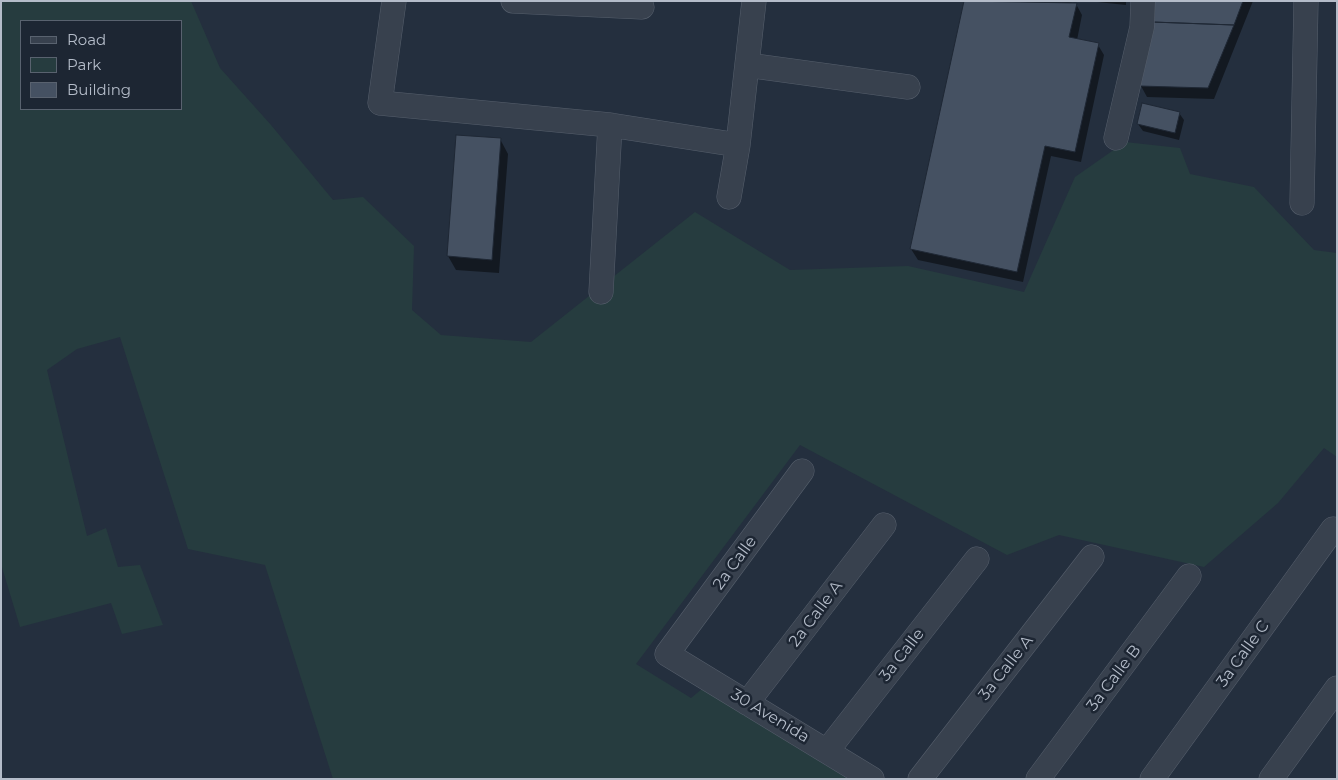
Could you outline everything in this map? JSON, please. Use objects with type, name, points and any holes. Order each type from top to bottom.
[{"type":"street","points":[[394,1],[380,103],[610,125],[738,145]]},
{"type":"street","points":[[512,1],[642,7]]},
{"type":"street","points":[[730,197],[738,145],[754,1]]},
{"type":"street","points":[[1116,138],[1142,27],[1143,1]]},
{"type":"street","points":[[1302,203],[1306,1]]},
{"type":"street","points":[[747,65],[908,87]]},
{"type":"street","points":[[601,292],[610,125]]},
{"type":"street","name":"2a Calle","points":[[667,654],[802,471]]},
{"type":"street","name":"2a Calle A","points":[[748,703],[884,524]]},
{"type":"street","name":"3a Calle C","points":[[1152,779],[1335,531]]},
{"type":"street","name":"3a Calle A","points":[[920,779],[1092,557]]},
{"type":"street","name":"3a Calle","points":[[827,752],[977,559]]},
{"type":"street","name":"3a Calle B","points":[[1038,779],[1189,576]]},
{"type":"street","name":"30 Avenida","points":[[667,654],[872,779]]},
{"type":"street","points":[[1271,779],[1337,688]]},
{"type":"green space","points":[[1,1],[191,1],[220,68],[271,125],[333,200],[363,197],[414,246],[412,310],[441,335],[531,342],[695,212],[790,270],[908,266],[1024,292],[1075,177],[1125,142],[1180,148],[1190,174],[1254,187],[1314,250],[1337,253],[1337,457],[1324,448],[1278,503],[1204,567],[1059,535],[1007,555],[800,445],[636,664],[691,698],[702,689],[848,779],[333,779],[265,565],[188,549],[120,337],[77,349],[47,370],[87,536],[106,528],[118,567],[140,565],[163,625],[122,634],[111,603],[20,627],[1,564]]},
{"type":"building","points":[[964,1],[1077,3],[1069,37],[1099,43],[1075,152],[1045,146],[1017,272],[910,249]]},
{"type":"building","points":[[1153,1],[1243,1],[1234,25],[1152,22]]},
{"type":"building","points":[[1152,22],[1234,25],[1208,88],[1140,86]]},
{"type":"building","points":[[1142,103],[1180,112],[1175,133],[1137,124]]},
{"type":"building","points":[[456,135],[501,138],[492,260],[447,256]]}]
